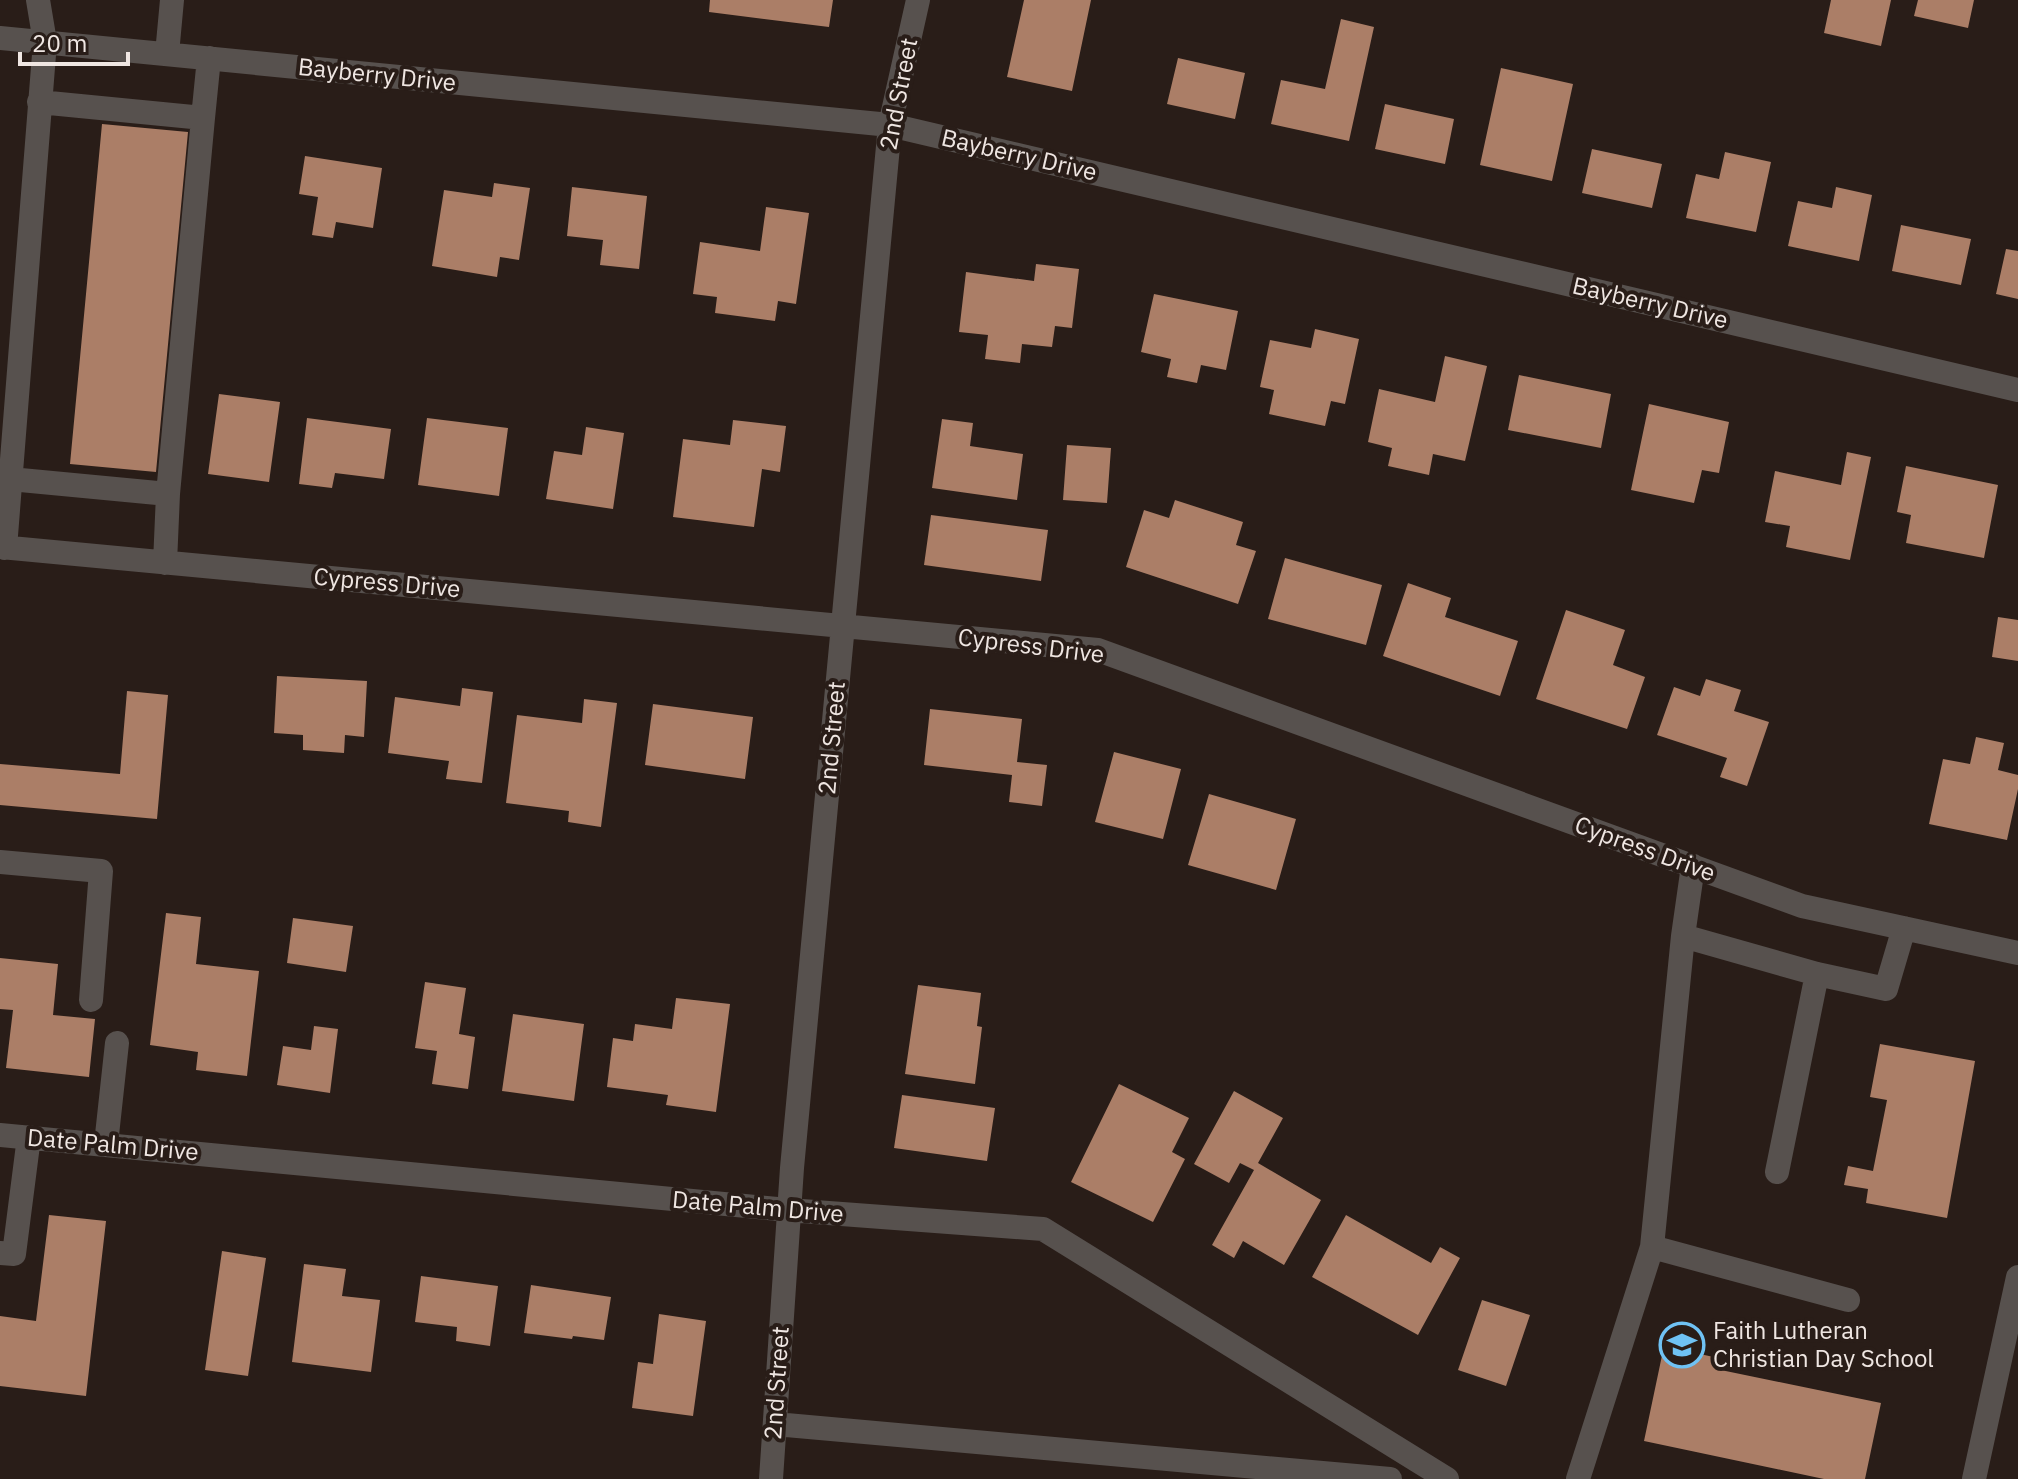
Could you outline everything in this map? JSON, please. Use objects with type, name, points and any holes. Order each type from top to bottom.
[{"type":"street","points":[[2,547],[45,42],[38,0]]},
{"type":"street","points":[[167,54],[172,0]]},
{"type":"street","name":"2nd Street","points":[[771,1479],[788,1210],[890,125],[918,0]]},
{"type":"street","name":"Bayberry Drive","points":[[0,38],[890,125],[2018,390]]},
{"type":"street","points":[[165,563],[168,494],[209,58]]},
{"type":"street","points":[[39,102],[203,118]]},
{"type":"street","points":[[10,479],[168,494]]},
{"type":"street","name":"Cypress Drive","points":[[2,547],[1098,650],[1802,906],[2018,953]]},
{"type":"street","points":[[0,862],[101,871],[91,1000]]},
{"type":"street","points":[[1578,1479],[1652,1247],[1683,936],[1693,866]]},
{"type":"street","points":[[1683,936],[1817,974],[1886,989],[1904,928]]},
{"type":"street","points":[[1777,1172],[1817,974]]},
{"type":"street","points":[[106,1144],[117,1043]]},
{"type":"street","name":"Date Palm Drive","points":[[0,1135],[788,1210],[1043,1229],[1447,1479]]},
{"type":"street","points":[[0,1253],[14,1254],[29,1137]]},
{"type":"street","points":[[1652,1247],[1848,1300]]},
{"type":"street","points":[[1974,1479],[2018,1277]]},
{"type":"street","points":[[775,1424],[1390,1479]]},
{"type":"building","points":[[710,0],[833,0],[829,27],[709,12]]},
{"type":"building","points":[[1024,0],[1091,0],[1072,91],[1007,77]]},
{"type":"building","points":[[1831,0],[1891,0],[1881,46],[1824,33]]},
{"type":"building","points":[[1918,0],[1974,0],[1968,28],[1914,16]]},
{"type":"building","points":[[1341,19],[1374,27],[1349,141],[1271,124],[1281,80],[1325,89]]},
{"type":"building","points":[[1178,58],[1245,73],[1235,119],[1167,104]]},
{"type":"building","points":[[1501,68],[1573,84],[1552,181],[1480,165]]},
{"type":"building","points":[[1385,104],[1454,119],[1445,164],[1375,149]]},
{"type":"building","points":[[102,124],[188,132],[156,472],[70,464]]},
{"type":"building","points":[[1592,149],[1662,164],[1652,208],[1582,193]]},
{"type":"building","points":[[1725,152],[1771,162],[1756,232],[1686,218],[1696,174],[1719,179]]},
{"type":"building","points":[[305,156],[382,168],[373,228],[336,222],[333,238],[312,235],[318,197],[299,194]]},
{"type":"building","points":[[494,183],[530,188],[519,260],[500,257],[497,277],[432,266],[444,190],[492,197]]},
{"type":"building","points":[[572,187],[647,196],[639,269],[600,265],[603,240],[567,236]]},
{"type":"building","points":[[1836,187],[1872,195],[1859,261],[1788,246],[1798,201],[1832,208]]},
{"type":"building","points":[[766,207],[809,213],[796,304],[778,301],[775,321],[715,313],[717,297],[693,294],[700,242],[760,251]]},
{"type":"building","points":[[1901,225],[1971,239],[1961,285],[1892,271]]},
{"type":"building","points":[[2006,249],[2018,251],[2018,299],[1996,294]]},
{"type":"building","points":[[1036,264],[1079,269],[1072,328],[1055,326],[1052,347],[1022,344],[1020,363],[985,359],[988,335],[959,332],[966,272],[1034,281]]},
{"type":"building","points":[[1154,294],[1238,311],[1226,370],[1201,365],[1197,383],[1167,377],[1171,359],[1141,352]]},
{"type":"building","points":[[1315,329],[1359,339],[1345,404],[1331,401],[1325,426],[1269,414],[1274,390],[1260,387],[1270,340],[1311,348]]},
{"type":"building","points":[[1445,356],[1487,366],[1465,461],[1433,454],[1429,475],[1388,466],[1392,448],[1368,442],[1379,389],[1435,402]]},
{"type":"building","points":[[1519,375],[1611,394],[1601,448],[1508,430]]},
{"type":"building","points":[[219,394],[280,402],[269,482],[208,474]]},
{"type":"building","points":[[1649,404],[1729,422],[1719,473],[1702,470],[1694,503],[1631,490]]},
{"type":"building","points":[[307,418],[391,429],[384,479],[335,473],[332,488],[299,484]]},
{"type":"building","points":[[427,418],[508,428],[499,496],[418,485]]},
{"type":"building","points":[[942,419],[973,423],[970,446],[1023,454],[1017,500],[932,488]]},
{"type":"building","points":[[733,420],[786,426],[780,472],[762,469],[754,527],[673,517],[683,439],[730,445]]},
{"type":"building","points":[[586,427],[624,433],[613,509],[546,499],[554,451],[582,455]]},
{"type":"building","points":[[1067,445],[1111,448],[1107,503],[1063,500]]},
{"type":"building","points":[[1847,452],[1871,457],[1850,560],[1786,547],[1790,526],[1765,522],[1775,471],[1841,485]]},
{"type":"building","points":[[1906,466],[1998,485],[1984,558],[1906,543],[1911,515],[1897,512]]},
{"type":"building","points":[[1175,500],[1243,522],[1236,545],[1256,551],[1238,604],[1126,567],[1144,510],[1169,518]]},
{"type":"building","points":[[931,515],[1048,530],[1041,581],[924,565]]},
{"type":"building","points":[[1285,558],[1382,585],[1366,645],[1268,619]]},
{"type":"building","points":[[1408,583],[1451,598],[1445,617],[1518,641],[1500,696],[1383,656]]},
{"type":"building","points":[[1566,610],[1625,630],[1613,665],[1645,677],[1627,729],[1536,699]]},
{"type":"building","points":[[1998,617],[2018,620],[2018,661],[1992,657]]},
{"type":"building","points":[[277,676],[367,681],[364,737],[345,735],[344,753],[303,750],[303,735],[274,733]]},
{"type":"building","points":[[1706,679],[1741,690],[1734,711],[1769,722],[1747,786],[1720,777],[1727,758],[1657,735],[1674,687],[1700,696]]},
{"type":"building","points":[[462,688],[493,692],[482,783],[446,779],[449,761],[388,753],[395,697],[460,706]]},
{"type":"building","points":[[127,691],[168,695],[157,819],[0,805],[0,764],[120,774]]},
{"type":"building","points":[[584,699],[617,703],[601,827],[568,822],[569,811],[506,803],[517,715],[582,723]]},
{"type":"building","points":[[653,704],[753,717],[745,779],[645,765]]},
{"type":"building","points":[[930,709],[1022,719],[1017,762],[1047,765],[1042,806],[1009,802],[1012,775],[924,765]]},
{"type":"building","points":[[1976,737],[2004,743],[1998,770],[2018,775],[2007,840],[1929,824],[1943,759],[1970,764]]},
{"type":"building","points":[[1114,752],[1181,769],[1163,839],[1095,822]]},
{"type":"building","points":[[1209,794],[1296,819],[1276,890],[1188,865]]},
{"type":"building","points":[[166,913],[201,917],[196,964],[259,971],[247,1076],[196,1070],[198,1052],[150,1045]]},
{"type":"building","points":[[293,918],[353,926],[346,972],[287,963]]},
{"type":"building","points":[[0,958],[58,964],[53,1015],[95,1019],[89,1077],[6,1068],[13,1010],[0,1009]]},
{"type":"building","points":[[425,982],[466,988],[459,1034],[475,1037],[468,1089],[432,1084],[437,1051],[415,1048]]},
{"type":"building","points":[[918,985],[981,993],[977,1026],[982,1027],[975,1084],[905,1074]]},
{"type":"building","points":[[676,998],[730,1004],[716,1112],[666,1105],[668,1095],[607,1087],[613,1038],[633,1041],[635,1024],[672,1029]]},
{"type":"building","points":[[513,1014],[584,1024],[574,1101],[502,1091]]},
{"type":"building","points":[[314,1026],[338,1029],[330,1093],[277,1085],[283,1046],[311,1050]]},
{"type":"building","points":[[1880,1044],[1975,1061],[1947,1218],[1866,1203],[1868,1189],[1844,1185],[1848,1166],[1873,1171],[1887,1100],[1870,1097]]},
{"type":"building","points":[[1119,1084],[1189,1118],[1172,1152],[1185,1159],[1153,1222],[1071,1182]]},
{"type":"building","points":[[1234,1091],[1283,1118],[1258,1163],[1321,1200],[1284,1265],[1243,1241],[1234,1258],[1212,1245],[1254,1170],[1240,1163],[1229,1183],[1194,1164]]},
{"type":"building","points":[[902,1095],[995,1108],[987,1161],[894,1148]]},
{"type":"building","points":[[49,1215],[106,1221],[86,1396],[0,1386],[0,1316],[36,1321]]},
{"type":"building","points":[[1346,1215],[1431,1263],[1440,1247],[1460,1258],[1418,1335],[1312,1277]]},
{"type":"building","points":[[222,1251],[266,1258],[248,1376],[205,1370]]},
{"type":"building","points":[[304,1264],[346,1269],[342,1296],[380,1300],[371,1372],[292,1362]]},
{"type":"building","points":[[421,1276],[498,1286],[490,1346],[456,1341],[457,1327],[415,1322]]},
{"type":"building","points":[[531,1285],[611,1297],[604,1340],[524,1333]]},
{"type":"building","points":[[1482,1300],[1530,1315],[1506,1386],[1458,1370]]},
{"type":"building","points":[[659,1314],[706,1321],[693,1416],[632,1408],[638,1362],[653,1364]]},
{"type":"building","points":[[1664,1346],[1718,1358],[1716,1369],[1881,1403],[1865,1479],[1824,1479],[1644,1441]]},
{"type":"place","name":"Faith Lutheran Christian Day School","points":[[1682,1345]]}]
